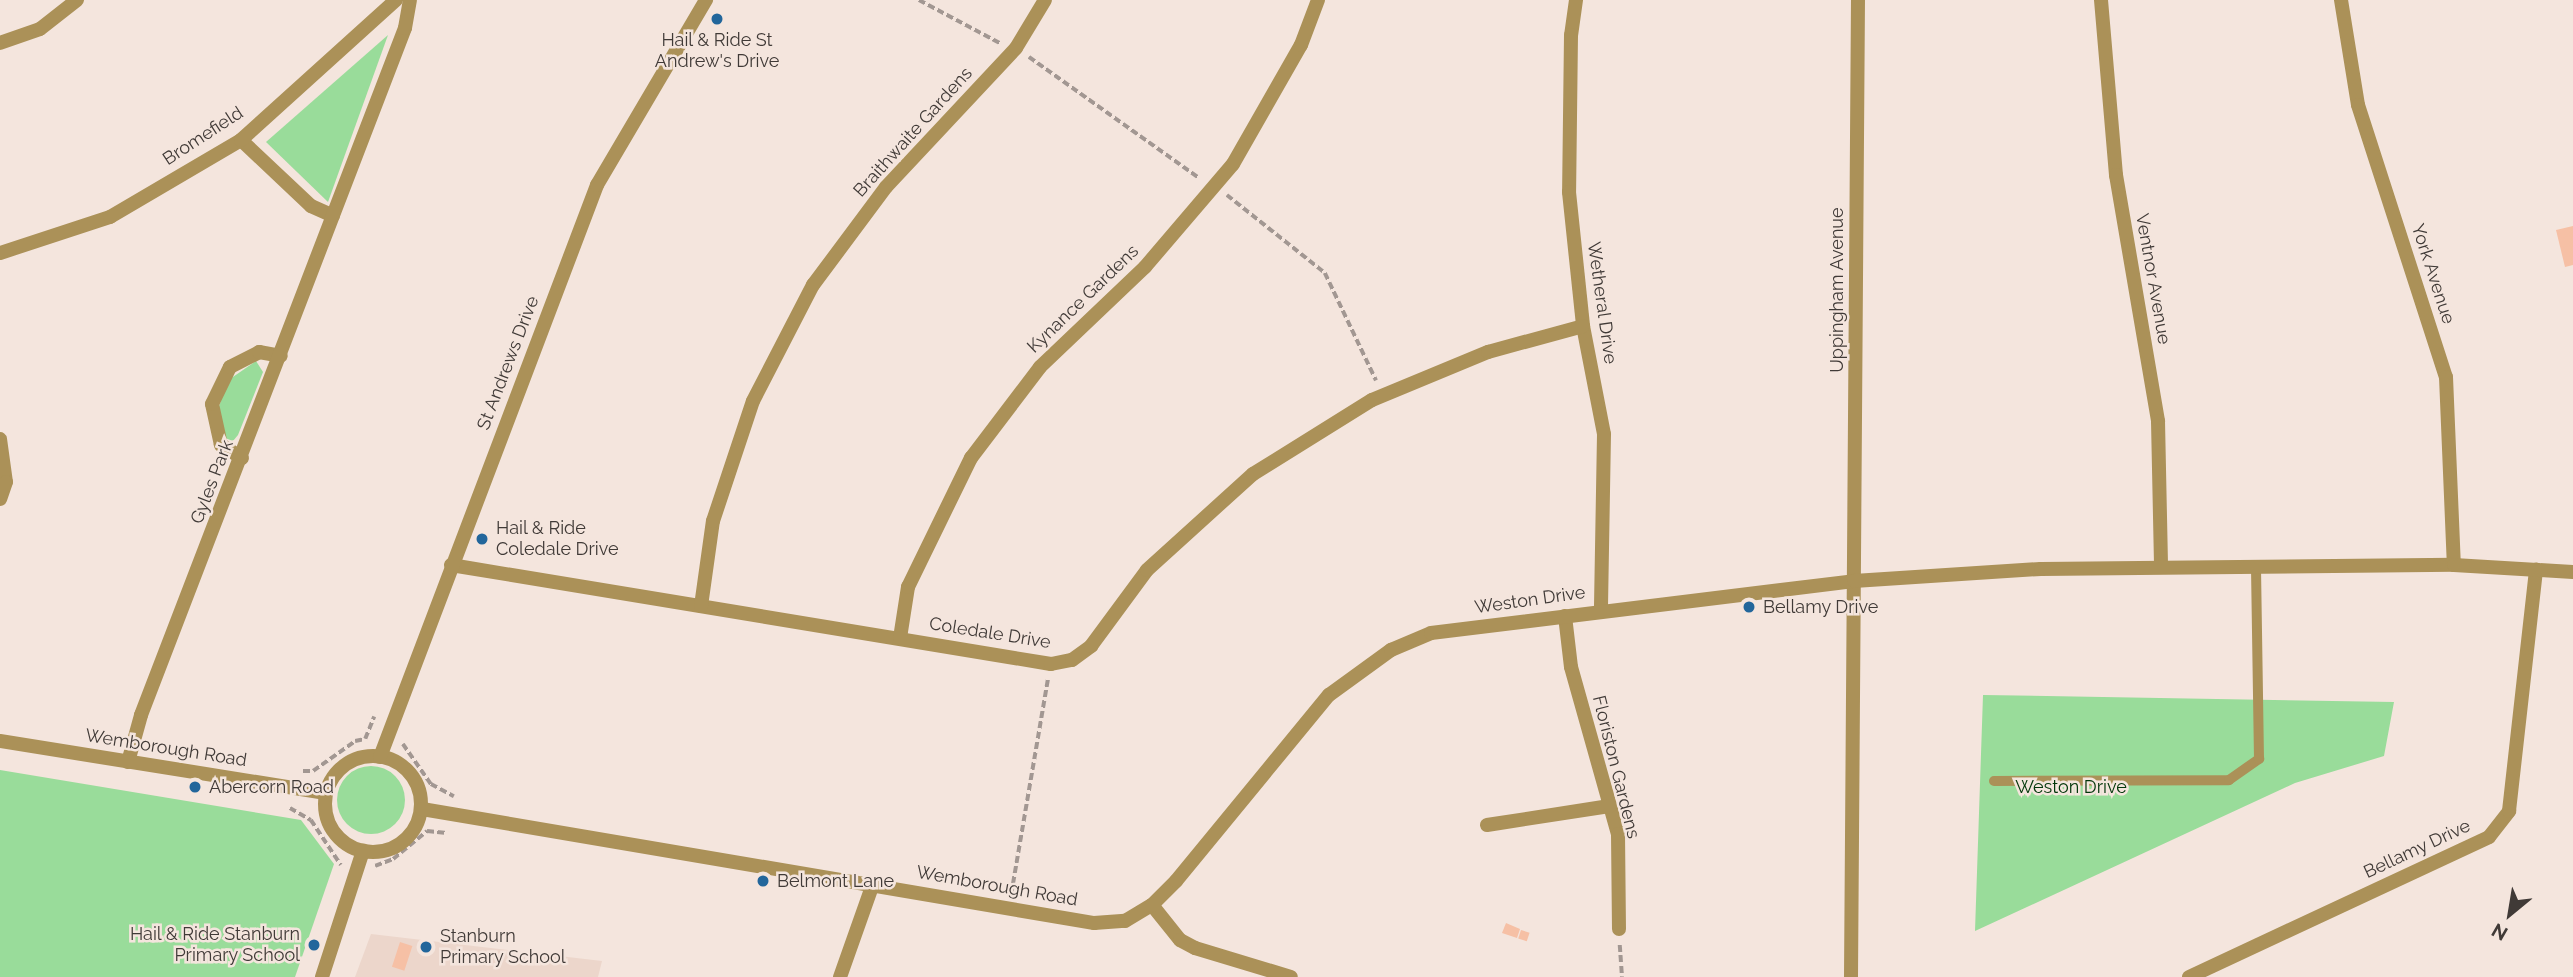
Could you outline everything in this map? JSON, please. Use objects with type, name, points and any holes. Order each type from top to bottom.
[{"type":"street","points":[[0,43],[40,29],[77,0]]},
{"type":"street","name":"Bromefield","points":[[0,253],[110,217],[241,140],[396,0]]},
{"type":"street","name":"Gyles Park","points":[[128,762],[141,715],[405,29],[410,0]]},
{"type":"street","name":"St Andrews Drive","points":[[380,757],[597,184],[706,0]]},
{"type":"street","name":"Braithwaite Gardens","points":[[701,606],[713,521],[753,401],[813,285],[886,187],[1016,48],[1045,0]]},
{"type":"street","name":"Kynance Gardens","points":[[900,638],[908,587],[971,458],[1040,367],[1145,267],[1233,164],[1301,45],[1318,0]]},
{"type":"street","name":"Wetheral Drive","points":[[1576,0],[1571,35],[1569,192],[1583,326],[1604,434],[1601,611]]},
{"type":"street","name":"Uppingham Avenue","points":[[1854,581],[1858,0]]},
{"type":"street","name":"Ventnor Avenue","points":[[2101,0],[2116,175],[2158,421],[2161,565]]},
{"type":"street","name":"York Avenue","points":[[2341,0],[2358,104],[2446,377],[2454,565]]},
{"type":"street","points":[[241,140],[312,206],[333,216]]},
{"type":"street","name":"Coledale Drive","points":[[451,565],[1051,664],[1072,660],[1091,646],[1147,570],[1253,474],[1384,396],[1488,352],[1583,326]]},
{"type":"street","points":[[242,458],[221,445],[212,404],[230,368],[259,352],[281,356]]},
{"type":"street","points":[[0,439],[6,482],[0,499]]},
{"type":"street","name":"Weston Drive","points":[[1153,905],[1329,695],[1357,672],[1391,650],[1431,633],[1854,581],[2161,565],[2454,565],[2573,572]]},
{"type":"street","name":"Bellamy Drive","points":[[2189,977],[2489,837],[2509,811],[2536,570]]},
{"type":"street","points":[[1851,977],[1854,581]]},
{"type":"street","name":"Floriston Gardens","points":[[1565,616],[1571,667],[1618,834],[1619,929]]},
{"type":"street","name":"Wemborough Road","points":[[0,741],[326,793]]},
{"type":"street","points":[[380,757],[401,763],[412,773],[422,809],[406,840],[393,848],[363,851],[337,836],[325,808],[326,793],[342,766],[356,758],[380,757]]},
{"type":"street","points":[[1487,825],[1611,806]]},
{"type":"street","name":"Wemborough Road","points":[[422,809],[1009,906],[1094,923],[1125,922],[1153,905]]},
{"type":"street","points":[[322,977],[363,851]]},
{"type":"street","points":[[840,977],[873,884]]},
{"type":"street","points":[[1153,905],[1180,940],[1195,948],[1291,977]]},
{"type":"lane","points":[[1994,781],[2229,780],[2259,760],[2256,565]]},
{"type":"path","points":[[919,0],[987,39],[1016,48],[1214,187],[1325,273],[1384,396]]},
{"type":"path","points":[[1009,906],[1051,664]]},
{"type":"path","points":[[297,771],[313,771],[355,741],[365,739],[374,716]]},
{"type":"path","points":[[405,736],[402,744],[431,783],[454,796]]},
{"type":"path","points":[[290,808],[311,820],[331,848],[341,865],[338,876]]},
{"type":"path","points":[[370,869],[393,859],[428,831],[447,833]]},
{"type":"path","points":[[1619,929],[1622,977]]},
{"type":"shaded area","name":"Stanburn Primary School","points":[[371,934],[602,961],[598,977],[355,977]]},
{"type":"green space","points":[[388,35],[328,202],[266,142]]},
{"type":"green space","points":[[256,361],[263,372],[238,435],[233,441],[225,438],[219,407],[224,389],[230,379]]},
{"type":"green space","name":"Weston Drive","points":[[1983,695],[2394,702],[2384,756],[2295,783],[1975,931]]},
{"type":"green space","points":[[378,766],[399,781],[405,793],[403,813],[395,824],[378,834],[364,834],[347,824],[339,813],[337,793],[347,776],[358,768]]},
{"type":"green space","points":[[0,770],[301,820],[334,864],[295,977],[0,977]]},
{"type":"building","points":[[2573,226],[2573,265],[2565,267],[2556,230]]},
{"type":"building","points":[[1506,923],[1520,929],[1517,938],[1502,933]]},
{"type":"building","points":[[1521,930],[1530,933],[1527,941],[1518,939]]},
{"type":"building","points":[[400,942],[412,946],[404,971],[392,967]]},
{"type":"place","name":"Hail & Ride St Andrew's Drive","points":[[717,19]]},
{"type":"place","name":"Hail & Ride Coledale Drive","points":[[482,539]]},
{"type":"place","name":"Bellamy Drive","points":[[1749,607]]},
{"type":"place","name":"Abercorn Road","points":[[195,787]]},
{"type":"place","name":"Belmont Lane","points":[[763,881]]},
{"type":"place","name":"Hail & Ride Stanburn Primary School","points":[[314,945]]},
{"type":"place","name":"Stanburn Primary School","points":[[426,947]]}]
